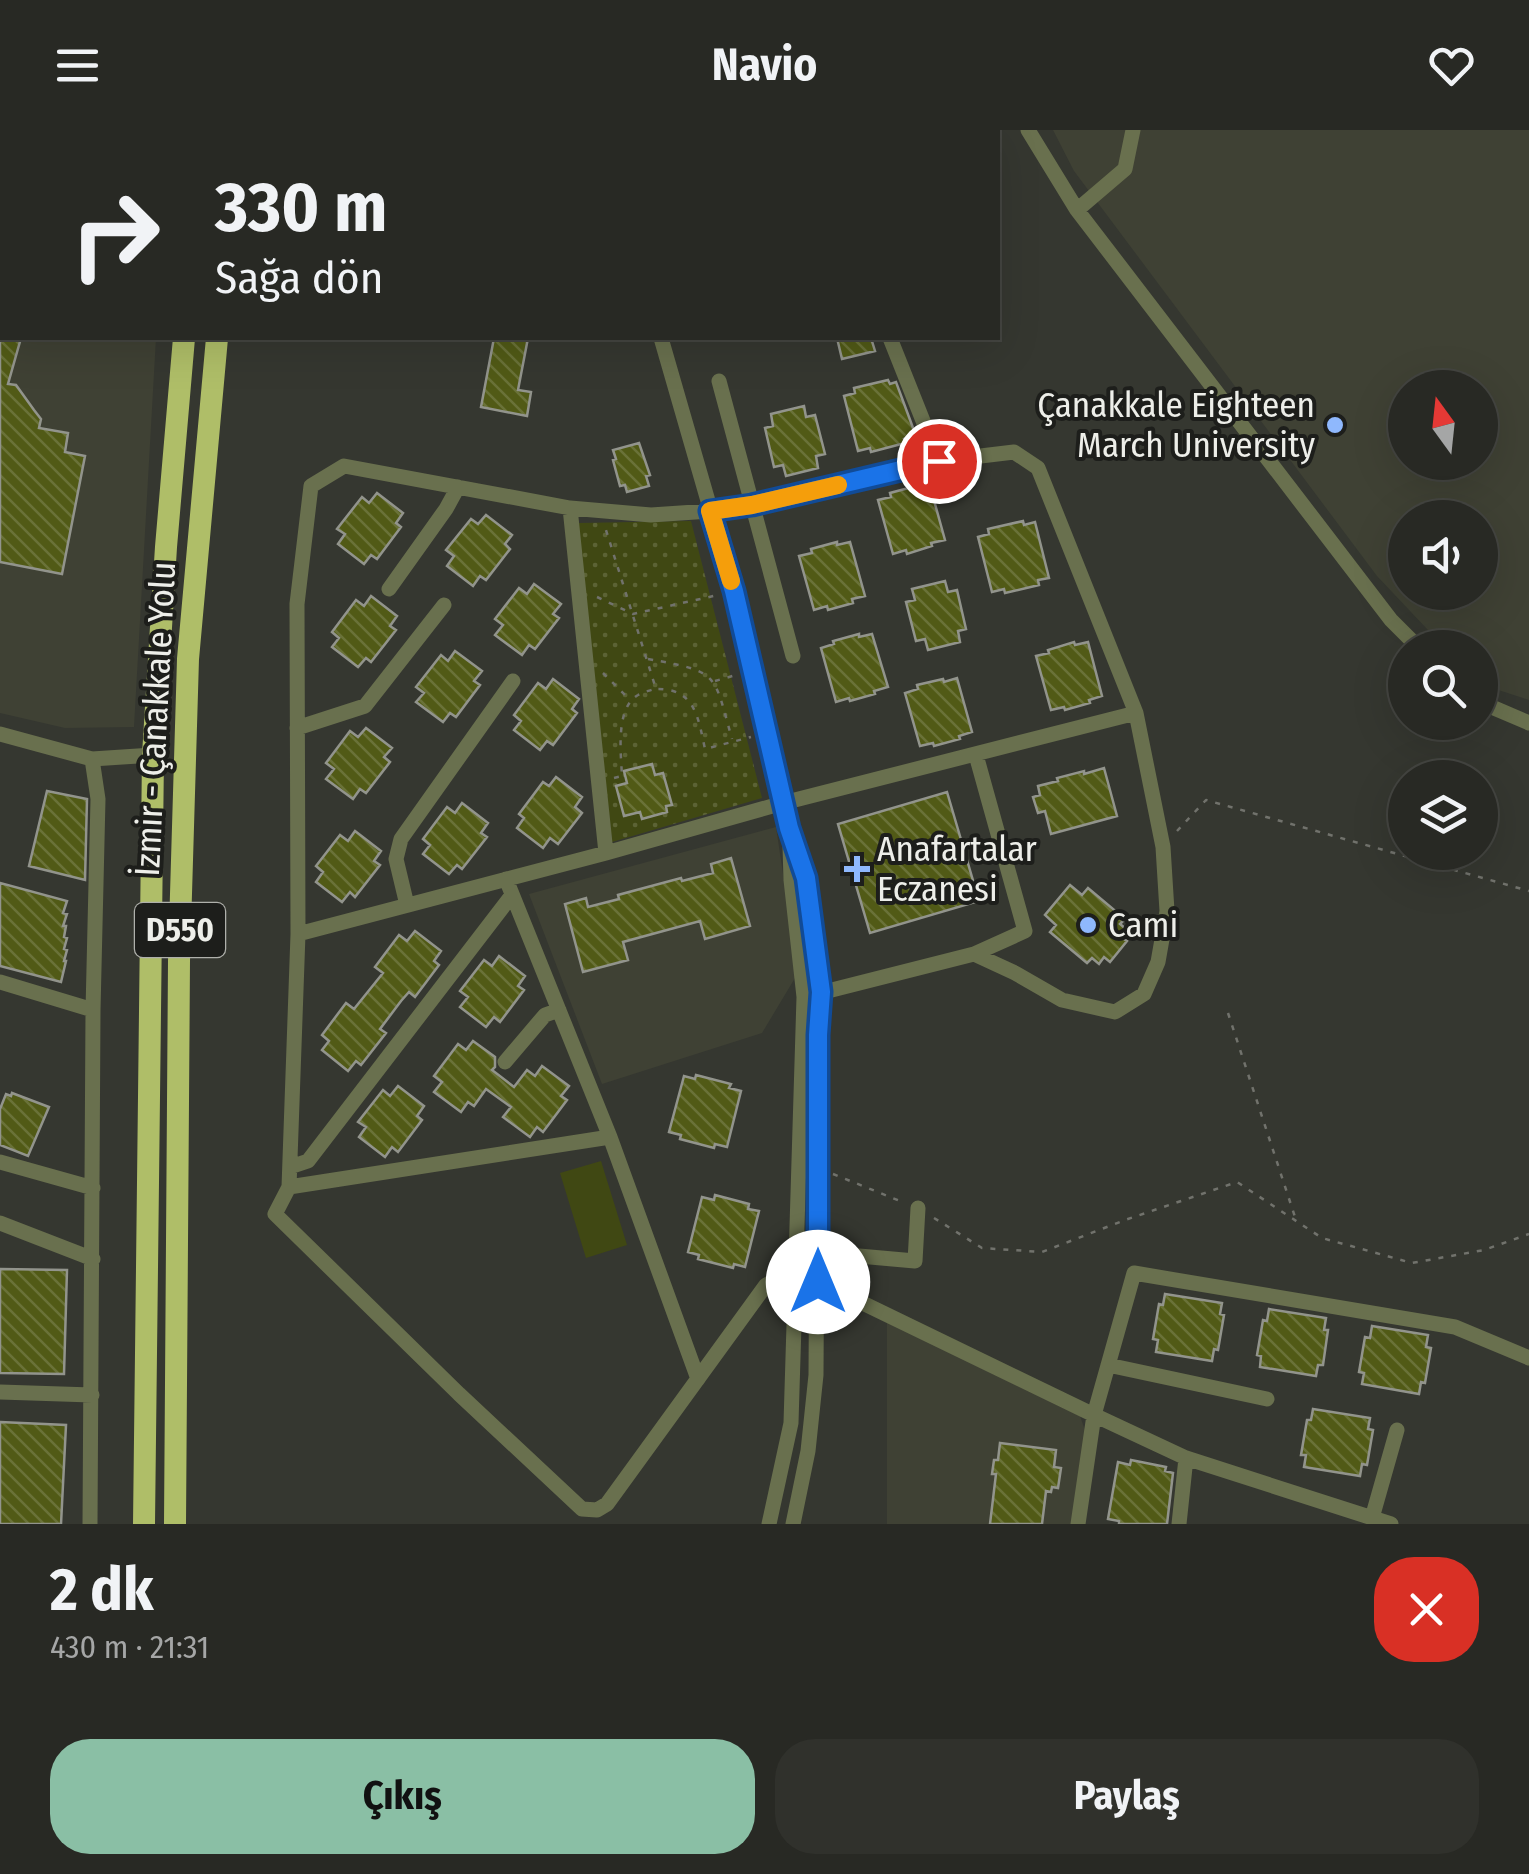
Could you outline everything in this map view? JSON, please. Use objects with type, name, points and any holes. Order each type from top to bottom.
[{"type":"highway","name":"İzmir - Çanakkale Yolu","points":[[144,1524],[153,755],[184,340]]},
{"type":"highway","name":"İzmir - Çanakkale Yolu","points":[[178,1524],[179,961],[188,659],[217,340]]},
{"type":"street","points":[[1028,130],[1077,210],[1400,630]]},
{"type":"street","points":[[1077,210],[1125,168],[1133,130]]},
{"type":"street","points":[[662,340],[734,591],[789,828],[806,878],[821,992],[816,1375],[808,1451],[793,1524]]},
{"type":"street","points":[[891,340],[939,461]]},
{"type":"street","points":[[720,382],[793,656]]},
{"type":"street","points":[[794,1270],[766,1285],[608,1504],[597,1510],[582,1509],[275,1214],[289,1187],[290,1168],[298,934],[297,604],[311,486],[344,466],[570,508],[651,515],[752,505],[939,461],[1014,452],[1038,468],[1136,713],[1163,847],[1167,911],[1158,962],[1144,994],[1115,1012],[1062,1000],[974,954]]},
{"type":"street","points":[[390,589],[458,488]]},
{"type":"street","points":[[570,508],[606,853]]},
{"type":"street","points":[[297,728],[365,706],[444,605]]},
{"type":"street","points":[[406,906],[396,865],[398,845],[513,682]]},
{"type":"street","points":[[1498,710],[1529,724]]},
{"type":"street","points":[[298,934],[406,906],[509,887],[606,853],[783,803],[1136,713]]},
{"type":"street","points":[[0,734],[92,759],[153,755]]},
{"type":"street","points":[[804,997],[974,954],[1024,931],[976,756]]},
{"type":"street","points":[[90,1524],[98,799],[92,759]]},
{"type":"street","points":[[769,1524],[790,1423],[804,997],[789,828]]},
{"type":"street","points":[[509,887],[610,1137],[698,1379]]},
{"type":"street","points":[[290,1168],[308,1161],[440,991],[509,887]]},
{"type":"street","points":[[0,982],[94,1010]]},
{"type":"street","points":[[505,1062],[545,1015],[559,1010]]},
{"type":"street","points":[[289,1187],[610,1137]]},
{"type":"street","points":[[0,1162],[93,1188]]},
{"type":"street","points":[[818,1282],[859,1256],[915,1260],[918,1208]]},
{"type":"street","points":[[0,1223],[93,1260]]},
{"type":"street","points":[[794,1270],[1186,1458],[1391,1524]]},
{"type":"street","points":[[1078,1524],[1094,1414],[1134,1273],[1456,1327],[1529,1358]]},
{"type":"street","points":[[1108,1365],[1268,1399]]},
{"type":"street","points":[[0,1392],[92,1395]]},
{"type":"street","points":[[1372,1518],[1397,1430]]},
{"type":"street","points":[[1179,1524],[1186,1458]]},
{"type":"path","points":[[600,511],[656,689]]},
{"type":"path","points":[[578,588],[633,614],[734,591]]},
{"type":"path","points":[[585,653],[631,701]]},
{"type":"path","points":[[648,659],[695,668],[714,682],[733,741]]},
{"type":"path","points":[[714,682],[752,671]]},
{"type":"path","points":[[598,782],[622,776],[621,725],[631,701],[656,689],[670,688],[689,700],[705,748],[767,733]]},
{"type":"path","points":[[1163,847],[1206,800],[1529,891]]},
{"type":"path","points":[[1228,1012],[1297,1222]]},
{"type":"path","points":[[818,1168],[918,1208],[982,1248],[1042,1252],[1238,1182],[1322,1238],[1412,1263],[1484,1250],[1529,1234]]},
{"type":"shaded area","name":"Çanakkale Eighteen March University","points":[[1053,130],[1529,130],[1529,700],[1498,690],[1498,630],[1428,630],[1409,610],[1498,610],[1498,500],[1388,500],[1388,588],[1074,171]]},
{"type":"shaded area","points":[[0,340],[156,340],[134,727],[65,728],[0,713]]},
{"type":"shaded area","points":[[776,827],[798,973],[762,1033],[602,1084],[529,894]]},
{"type":"shaded area","points":[[887,1322],[1080,1416],[1087,1436],[1074,1524],[887,1524]]},
{"type":"green space","points":[[691,521],[762,798],[612,842],[578,523]]},
{"type":"green space","points":[[601,1161],[627,1245],[586,1258],[560,1173]]},
{"type":"building","points":[[0,340],[20,340],[8,384],[16,385],[41,419],[39,428],[68,433],[65,452],[85,456],[62,574],[0,562]]},
{"type":"building","points":[[494,340],[528,340],[518,390],[531,392],[527,416],[481,407]]},
{"type":"building","points":[[837,340],[872,340],[875,351],[842,359]]},
{"type":"building","points":[[888,380],[890,384],[896,382],[916,436],[871,452],[870,448],[858,451],[844,396],[855,393],[854,388]]},
{"type":"building","points":[[804,406],[806,417],[815,415],[825,454],[816,456],[818,468],[786,476],[783,465],[774,467],[765,428],[773,426],[771,414]]},
{"type":"building","points":[[639,443],[650,475],[646,476],[649,486],[627,492],[625,485],[620,486],[613,450]]},
{"type":"building","points":[[916,486],[930,486],[945,540],[907,554],[906,550],[893,554],[878,500]]},
{"type":"building","points":[[377,493],[403,513],[396,523],[401,527],[377,559],[371,555],[364,564],[338,544],[345,534],[337,529],[362,497],[369,503]]},
{"type":"building","points":[[486,515],[512,535],[505,544],[510,549],[486,580],[480,576],[473,586],[447,566],[454,556],[446,550],[471,519],[478,524]]},
{"type":"building","points":[[1023,521],[1024,525],[1035,522],[1049,578],[1038,580],[1039,585],[992,592],[978,537],[989,534],[988,529]]},
{"type":"building","points":[[837,542],[850,542],[865,596],[828,610],[827,606],[814,610],[799,556]]},
{"type":"building","points":[[945,581],[948,592],[957,590],[966,629],[958,631],[960,642],[928,650],[925,639],[916,641],[906,602],[915,600],[912,589]]},
{"type":"building","points":[[534,584],[561,604],[553,614],[559,618],[535,649],[529,645],[522,655],[495,635],[503,625],[495,619],[519,588],[527,594]]},
{"type":"building","points":[[371,596],[397,616],[390,626],[396,630],[371,662],[366,658],[358,667],[332,647],[339,638],[332,632],[356,600],[364,606]]},
{"type":"building","points":[[859,634],[872,634],[888,687],[874,691],[875,694],[836,702],[821,648]]},
{"type":"building","points":[[1074,642],[1088,642],[1102,696],[1065,710],[1051,710],[1036,656]]},
{"type":"building","points":[[455,651],[482,671],[474,681],[480,685],[456,717],[450,713],[443,722],[416,702],[424,693],[416,687],[441,655],[448,661]]},
{"type":"building","points":[[957,678],[972,732],[934,746],[920,746],[905,693],[918,689],[917,685]]},
{"type":"building","points":[[553,679],[579,699],[572,709],[577,713],[553,745],[547,741],[540,750],[514,730],[521,721],[514,715],[538,683],[546,689]]},
{"type":"building","points":[[366,728],[392,748],[384,757],[390,762],[366,793],[360,789],[353,799],[326,779],[334,769],[326,763],[350,731],[358,737]]},
{"type":"building","points":[[652,764],[655,775],[663,773],[672,805],[666,806],[667,812],[642,819],[640,812],[624,816],[616,786],[627,783],[624,771]]},
{"type":"building","points":[[1104,768],[1117,816],[1051,834],[1045,811],[1038,813],[1033,797],[1040,795],[1038,786]]},
{"type":"building","points":[[556,777],[582,797],[575,807],[582,813],[558,844],[550,838],[543,848],[517,828],[524,818],[519,814],[543,782],[549,786]]},
{"type":"building","points":[[47,791],[87,799],[85,880],[29,866]]},
{"type":"building","points":[[947,792],[979,901],[870,933],[838,824]]},
{"type":"building","points":[[462,803],[488,823],[481,833],[487,837],[462,869],[457,865],[449,874],[423,854],[430,845],[423,839],[447,807],[455,813]]},
{"type":"building","points":[[355,831],[381,851],[374,861],[380,865],[355,897],[350,892],[342,902],[316,882],[323,872],[316,866],[340,835],[348,841]]},
{"type":"building","points":[[731,858],[750,926],[705,939],[700,921],[623,942],[628,960],[583,972],[565,904],[586,898],[588,907],[619,899],[618,895],[713,873],[711,864]]},
{"type":"building","points":[[0,883],[67,901],[63,926],[67,950],[61,982],[0,966]]},
{"type":"building","name":"Cami","points":[[1070,885],[1082,895],[1088,888],[1125,919],[1120,924],[1127,930],[1121,937],[1127,941],[1110,962],[1104,957],[1099,964],[1092,958],[1087,963],[1050,932],[1056,925],[1045,915]]},
{"type":"building","points":[[415,931],[441,951],[434,961],[439,965],[415,997],[409,992],[401,1001],[380,1029],[386,1033],[361,1065],[356,1061],[348,1071],[322,1050],[329,1041],[322,1035],[346,1003],[354,1009],[383,973],[375,967],[399,935],[407,941]]},
{"type":"building","points":[[499,956],[525,976],[518,986],[524,990],[500,1022],[494,1017],[486,1027],[460,1007],[468,997],[460,991],[484,960],[492,966]]},
{"type":"building","points":[[473,1041],[495,1057],[492,1070],[514,1087],[527,1070],[535,1076],[542,1066],[569,1086],[561,1096],[567,1100],[543,1132],[537,1127],[530,1137],[503,1117],[511,1107],[486,1089],[474,1106],[468,1102],[461,1112],[434,1092],[442,1082],[434,1076],[458,1044],[466,1050]]},
{"type":"building","points":[[696,1075],[731,1084],[729,1088],[741,1091],[727,1147],[715,1144],[714,1148],[669,1132],[684,1076],[695,1079]]},
{"type":"building","points":[[398,1086],[424,1106],[417,1116],[422,1120],[398,1152],[392,1147],[385,1157],[359,1137],[366,1127],[358,1122],[383,1090],[390,1096]]},
{"type":"building","points":[[6,1094],[49,1107],[28,1156],[0,1145],[0,1109]]},
{"type":"building","points":[[715,1195],[749,1204],[748,1209],[759,1211],[745,1267],[698,1259],[699,1255],[688,1252],[702,1197],[714,1200]]},
{"type":"building","points":[[0,1269],[67,1270],[64,1374],[0,1373]]},
{"type":"building","points":[[1165,1294],[1222,1303],[1220,1314],[1224,1315],[1218,1350],[1214,1349],[1212,1361],[1156,1352],[1158,1340],[1153,1339],[1159,1304],[1163,1305]]},
{"type":"building","points":[[1269,1309],[1326,1318],[1323,1365],[1318,1365],[1316,1376],[1260,1367],[1261,1356],[1257,1355],[1263,1320],[1267,1321]]},
{"type":"building","points":[[1372,1326],[1428,1335],[1426,1347],[1431,1348],[1425,1383],[1421,1382],[1419,1394],[1362,1384],[1364,1373],[1359,1372],[1365,1337],[1370,1338]]},
{"type":"building","points":[[1313,1409],[1370,1418],[1368,1429],[1373,1430],[1367,1465],[1362,1464],[1360,1476],[1304,1467],[1306,1455],[1301,1455],[1307,1420],[1311,1420]]},
{"type":"building","points":[[0,1422],[66,1425],[61,1524],[0,1524]]},
{"type":"building","points":[[1000,1443],[1056,1450],[1054,1467],[1061,1468],[1058,1488],[1046,1491],[1042,1524],[990,1524],[996,1474],[992,1474]]},
{"type":"building","points":[[1131,1460],[1166,1467],[1165,1471],[1173,1473],[1167,1524],[1119,1524],[1108,1519],[1118,1462],[1130,1465]]},
{"type":"slow traffic","points":[[731,581],[710,511],[838,485]]},
{"type":"place","name":"Çanakkale Eighteen March University","points":[[1335,425]]},
{"type":"place","name":"Anafartalar Eczanesi","points":[[857,869]]},
{"type":"place","name":"Cami","points":[[1088,925]]},
{"type":"route","points":[[818,1282],[821,992],[806,878],[789,828],[734,591],[710,511],[752,505],[939,461]]}]
